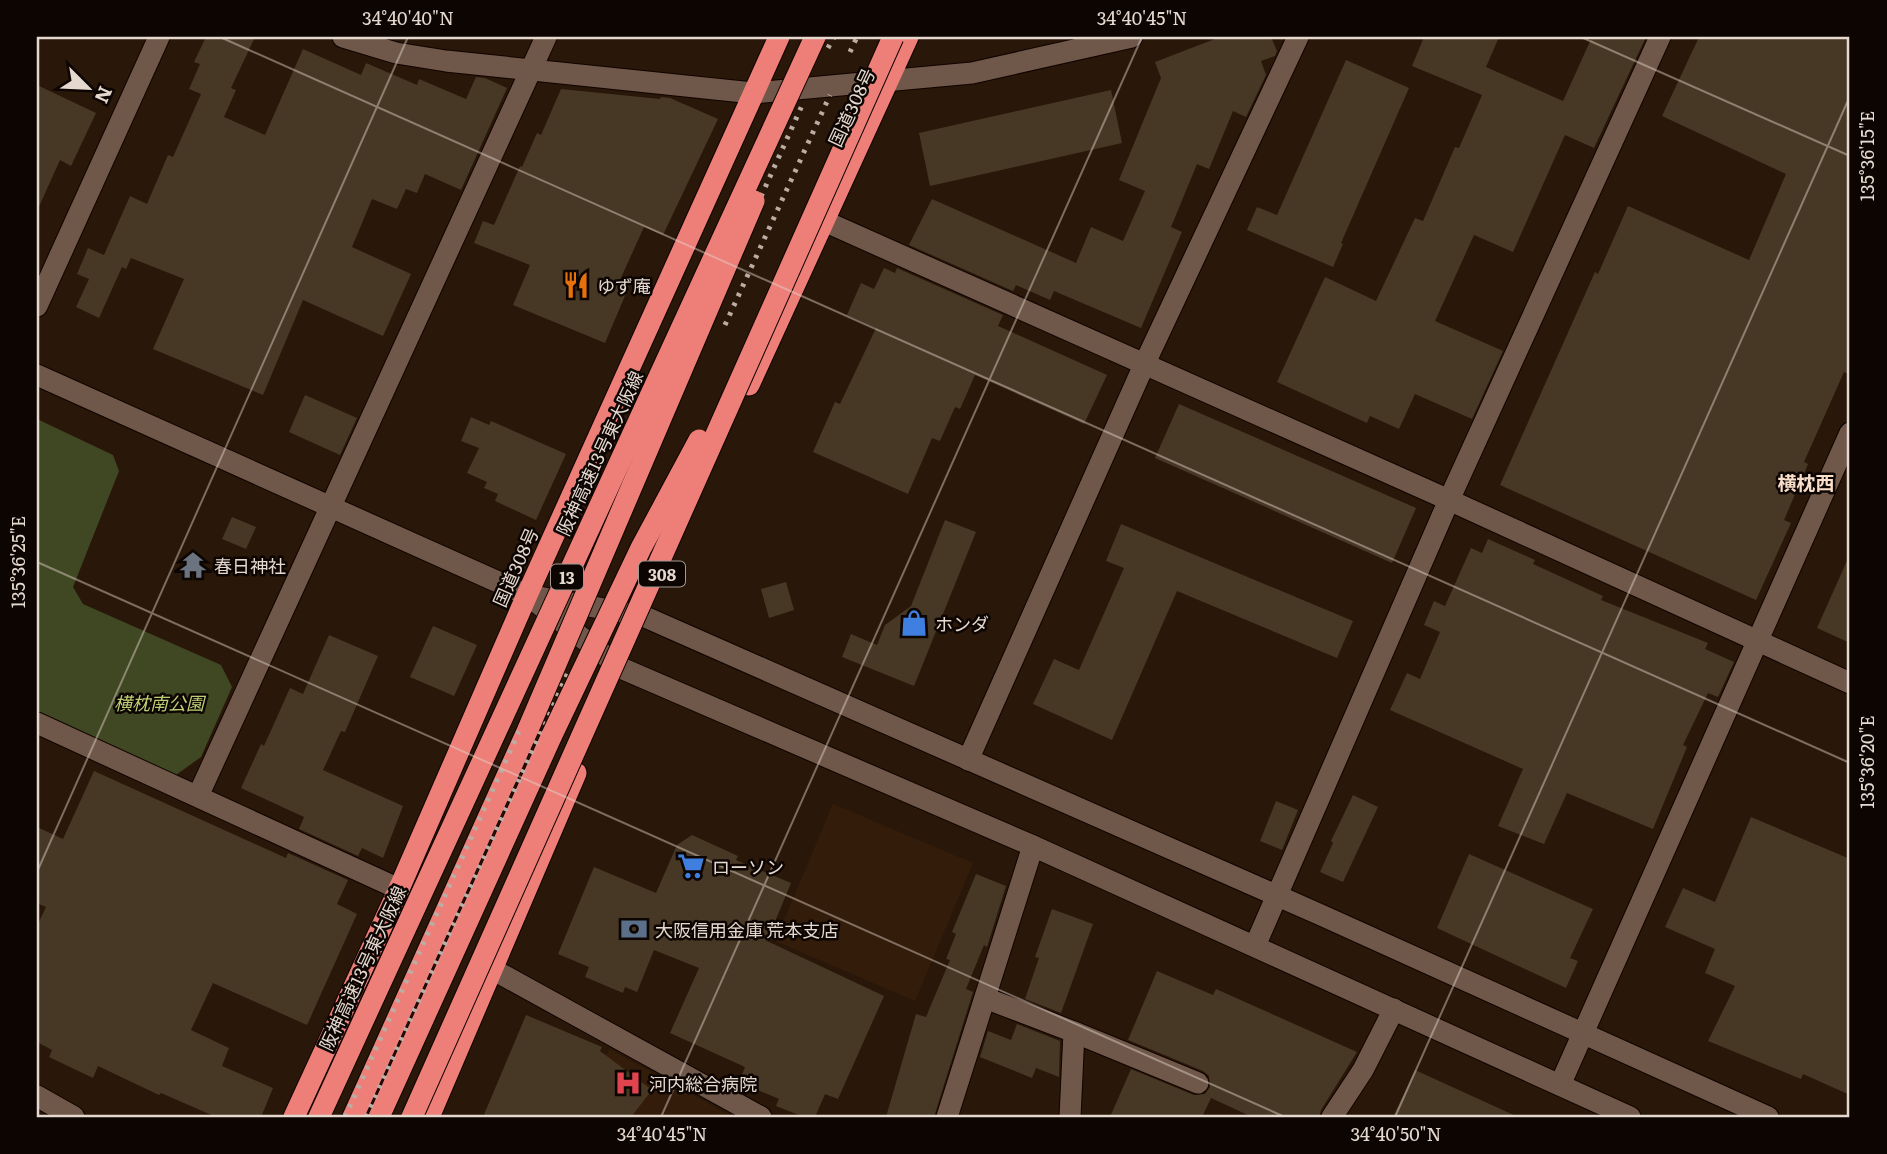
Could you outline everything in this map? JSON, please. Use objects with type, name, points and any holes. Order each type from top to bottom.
[{"type":"highway","name":"国道308号","points":[[294,1117],[399,889],[527,595],[779,37]]},
{"type":"highway","name":"阪神高速13号東大阪線","points":[[319,1117],[816,37]]},
{"type":"highway","points":[[353,1117],[529,727],[730,260],[816,37]]},
{"type":"highway","points":[[412,1117],[893,37]]},
{"type":"highway","name":"国道308号","points":[[429,1117],[643,616],[908,37]]},
{"type":"highway","points":[[379,1117],[552,736],[641,548],[782,284]]},
{"type":"street","points":[[37,306],[159,37]]},
{"type":"street","points":[[343,37],[397,45],[446,61],[754,93],[972,73],[1132,37]]},
{"type":"street","points":[[198,796],[546,37]]},
{"type":"street","points":[[968,760],[1144,365],[1298,37]]},
{"type":"street","points":[[1255,946],[1448,500],[1660,37]]},
{"type":"street","points":[[824,221],[1850,683]]},
{"type":"street","points":[[37,375],[527,595],[621,668],[1033,846],[1630,1117]]},
{"type":"street","points":[[1560,1085],[1850,433]]},
{"type":"street","points":[[527,595],[643,616],[1276,895],[1768,1117]]},
{"type":"street","points":[[37,723],[399,889]]},
{"type":"street","points":[[947,1117],[1033,846]]},
{"type":"street","points":[[492,969],[761,1117]]},
{"type":"street","points":[[985,998],[1198,1083]]},
{"type":"street","points":[[1332,1117],[1363,1070],[1394,1009]]},
{"type":"street","points":[[1070,1117],[1074,1032]]},
{"type":"street","points":[[37,1096],[74,1117]]},
{"type":"shaded area","points":[[833,804],[973,863],[915,1001],[775,941]]},
{"type":"shaded area","name":"河内総合病院","points":[[610,1049],[733,1117],[561,1117]]},
{"type":"green space","name":"横枕南公園","points":[[37,419],[113,455],[119,471],[73,587],[83,604],[221,665],[232,687],[201,757],[176,775],[37,711]]},
{"type":"building","points":[[206,37],[255,37],[231,88],[236,90],[224,117],[265,135],[303,49],[361,75],[366,63],[417,85],[419,79],[466,99],[476,77],[507,88],[461,190],[425,174],[417,193],[406,189],[397,209],[372,199],[352,247],[411,274],[383,336],[303,300],[263,395],[153,349],[184,279],[131,258],[126,269],[122,267],[99,318],[76,307],[89,279],[77,274],[88,248],[104,255],[130,196],[147,204],[168,155],[173,157],[201,94],[189,89],[200,64],[194,62]]},
{"type":"building","points":[[1220,37],[1271,37],[1277,51],[1275,56],[1261,61],[1266,75],[1246,117],[1233,111],[1209,169],[1197,164],[1171,227],[1182,232],[1141,328],[1054,291],[1050,300],[1016,285],[1013,291],[909,245],[932,199],[1076,263],[1091,227],[1123,241],[1145,191],[1119,180],[1161,78],[1155,62]]},
{"type":"building","points":[[1424,37],[1499,37],[1486,67],[1563,101],[1592,37],[1646,37],[1594,148],[1565,135],[1513,252],[1474,235],[1435,321],[1503,351],[1472,419],[1415,394],[1399,429],[1370,416],[1367,423],[1277,382],[1325,277],[1376,301],[1415,218],[1423,221],[1455,147],[1459,148],[1482,95],[1412,66]]},
{"type":"building","points":[[1699,37],[1850,37],[1850,375],[1844,372],[1804,462],[1808,464],[1784,520],[1791,523],[1756,600],[1500,485],[1595,272],[1598,274],[1628,206],[1749,260],[1786,174],[1662,116]]},
{"type":"building","points":[[1346,60],[1409,88],[1333,267],[1247,230],[1257,207],[1277,215]]},
{"type":"building","points":[[37,85],[96,113],[71,166],[60,160],[37,211]]},
{"type":"building","points":[[561,89],[670,98],[718,119],[663,235],[644,227],[620,280],[630,284],[605,343],[513,305],[530,265],[474,243],[483,221],[494,225],[520,166],[522,167],[537,133],[541,135]]},
{"type":"building","points":[[1111,90],[1122,143],[930,186],[919,133]]},
{"type":"building","points":[[884,268],[895,273],[897,268],[1003,315],[998,326],[1107,375],[1084,424],[975,375],[960,409],[955,407],[940,441],[932,438],[908,494],[813,452],[835,402],[840,404],[876,328],[847,315],[861,283],[874,289]]},
{"type":"building","points":[[305,395],[357,418],[340,455],[289,432]]},
{"type":"building","points":[[1179,404],[1416,508],[1392,563],[1155,458]]},
{"type":"building","points":[[471,417],[489,425],[491,421],[566,454],[536,520],[495,501],[498,494],[484,488],[487,482],[467,473],[479,448],[461,441]]},
{"type":"building","points":[[232,517],[256,527],[246,549],[222,539]]},
{"type":"building","points":[[945,520],[976,532],[914,686],[842,657],[851,634],[877,645],[885,625],[911,606]]},
{"type":"building","points":[[1121,524],[1353,621],[1337,658],[1177,591],[1112,740],[1033,704],[1054,659],[1079,670],[1124,568],[1106,561]]},
{"type":"building","points":[[1488,539],[1535,560],[1533,564],[1603,596],[1601,600],[1708,643],[1705,649],[1734,662],[1718,697],[1708,693],[1683,745],[1687,747],[1653,829],[1567,793],[1544,844],[1498,826],[1523,769],[1390,710],[1407,673],[1420,679],[1440,632],[1424,625],[1434,601],[1445,606],[1471,548],[1482,553]]},
{"type":"building","points":[[1850,554],[1850,643],[1817,628]]},
{"type":"building","points":[[786,582],[794,610],[769,618],[761,589]]},
{"type":"building","points":[[433,626],[477,645],[454,696],[410,677]]},
{"type":"building","points":[[329,635],[378,656],[345,732],[341,731],[323,770],[403,806],[383,858],[362,848],[358,856],[299,829],[304,817],[241,788],[261,744],[264,746],[290,688],[303,694]]},
{"type":"building","points":[[94,771],[286,858],[288,853],[348,880],[337,904],[357,914],[307,1025],[213,983],[191,1030],[229,1048],[222,1066],[273,1088],[261,1117],[216,1117],[161,1093],[159,1095],[98,1066],[93,1078],[49,1057],[52,1050],[37,1042],[37,926],[46,907],[37,903],[37,827],[63,839]]},
{"type":"building","points":[[1353,795],[1378,807],[1343,882],[1320,872],[1333,843],[1331,841]]},
{"type":"building","points":[[1276,801],[1298,810],[1282,850],[1260,841]]},
{"type":"building","points":[[1751,817],[1850,859],[1850,1095],[1803,1074],[1801,1079],[1708,1041],[1735,986],[1705,973],[1715,949],[1665,927],[1683,888],[1715,902]]},
{"type":"building","points":[[692,835],[738,856],[736,860],[791,883],[767,941],[884,996],[838,1099],[825,1094],[815,1117],[804,1117],[776,1106],[779,1099],[739,1082],[745,1067],[670,1033],[699,968],[654,950],[637,992],[625,987],[623,993],[585,977],[589,967],[558,954],[594,867],[656,893],[677,845]]},
{"type":"building","points":[[1469,854],[1593,909],[1570,958],[1578,961],[1566,988],[1437,928]]},
{"type":"building","points":[[976,874],[1006,886],[987,947],[984,945],[966,989],[973,992],[934,1117],[886,1117],[916,1014],[926,1017],[950,960],[946,959],[956,934],[952,932]]},
{"type":"building","points":[[1052,909],[1093,924],[1061,1013],[1025,999],[1039,958],[1035,957]]},
{"type":"building","points":[[1157,971],[1213,995],[1216,989],[1357,1052],[1319,1117],[1252,1117],[1211,1098],[1202,1117],[1110,1117],[1131,1069],[1194,1095],[1205,1094],[1210,1087],[1209,1076],[1203,1071],[1128,1040]]},
{"type":"building","points":[[526,1015],[602,1047],[600,1051],[652,1090],[631,1117],[483,1117]]},
{"type":"building","points":[[1017,1024],[1060,1041],[1059,1077],[1036,1068],[1032,1078],[980,1057],[988,1031],[1011,1040]]},
{"type":"building","points":[[1415,1070],[1518,1117],[1393,1117]]},
{"type":"railway","points":[[828,48],[834,37]]},
{"type":"railway","points":[[850,52],[857,37]]},
{"type":"railway","points":[[725,325],[830,95]]},
{"type":"railway","points":[[705,321],[804,101]]},
{"type":"railway","points":[[345,1117],[549,665]]},
{"type":"railway","points":[[366,1117],[569,670]]},
{"type":"place","name":"ゆず庵","points":[[576,285]]},
{"type":"place","name":"春日神社","points":[[193,565]]},
{"type":"place","name":"ホンダ","points":[[914,623]]},
{"type":"place","name":"ローソン","points":[[691,866]]},
{"type":"place","name":"大阪信用金庫 荒本支店","points":[[634,929]]},
{"type":"place","name":"河内総合病院","points":[[628,1083]]},
{"type":"district","name":"横枕西","points":[[1806,482]]}]
